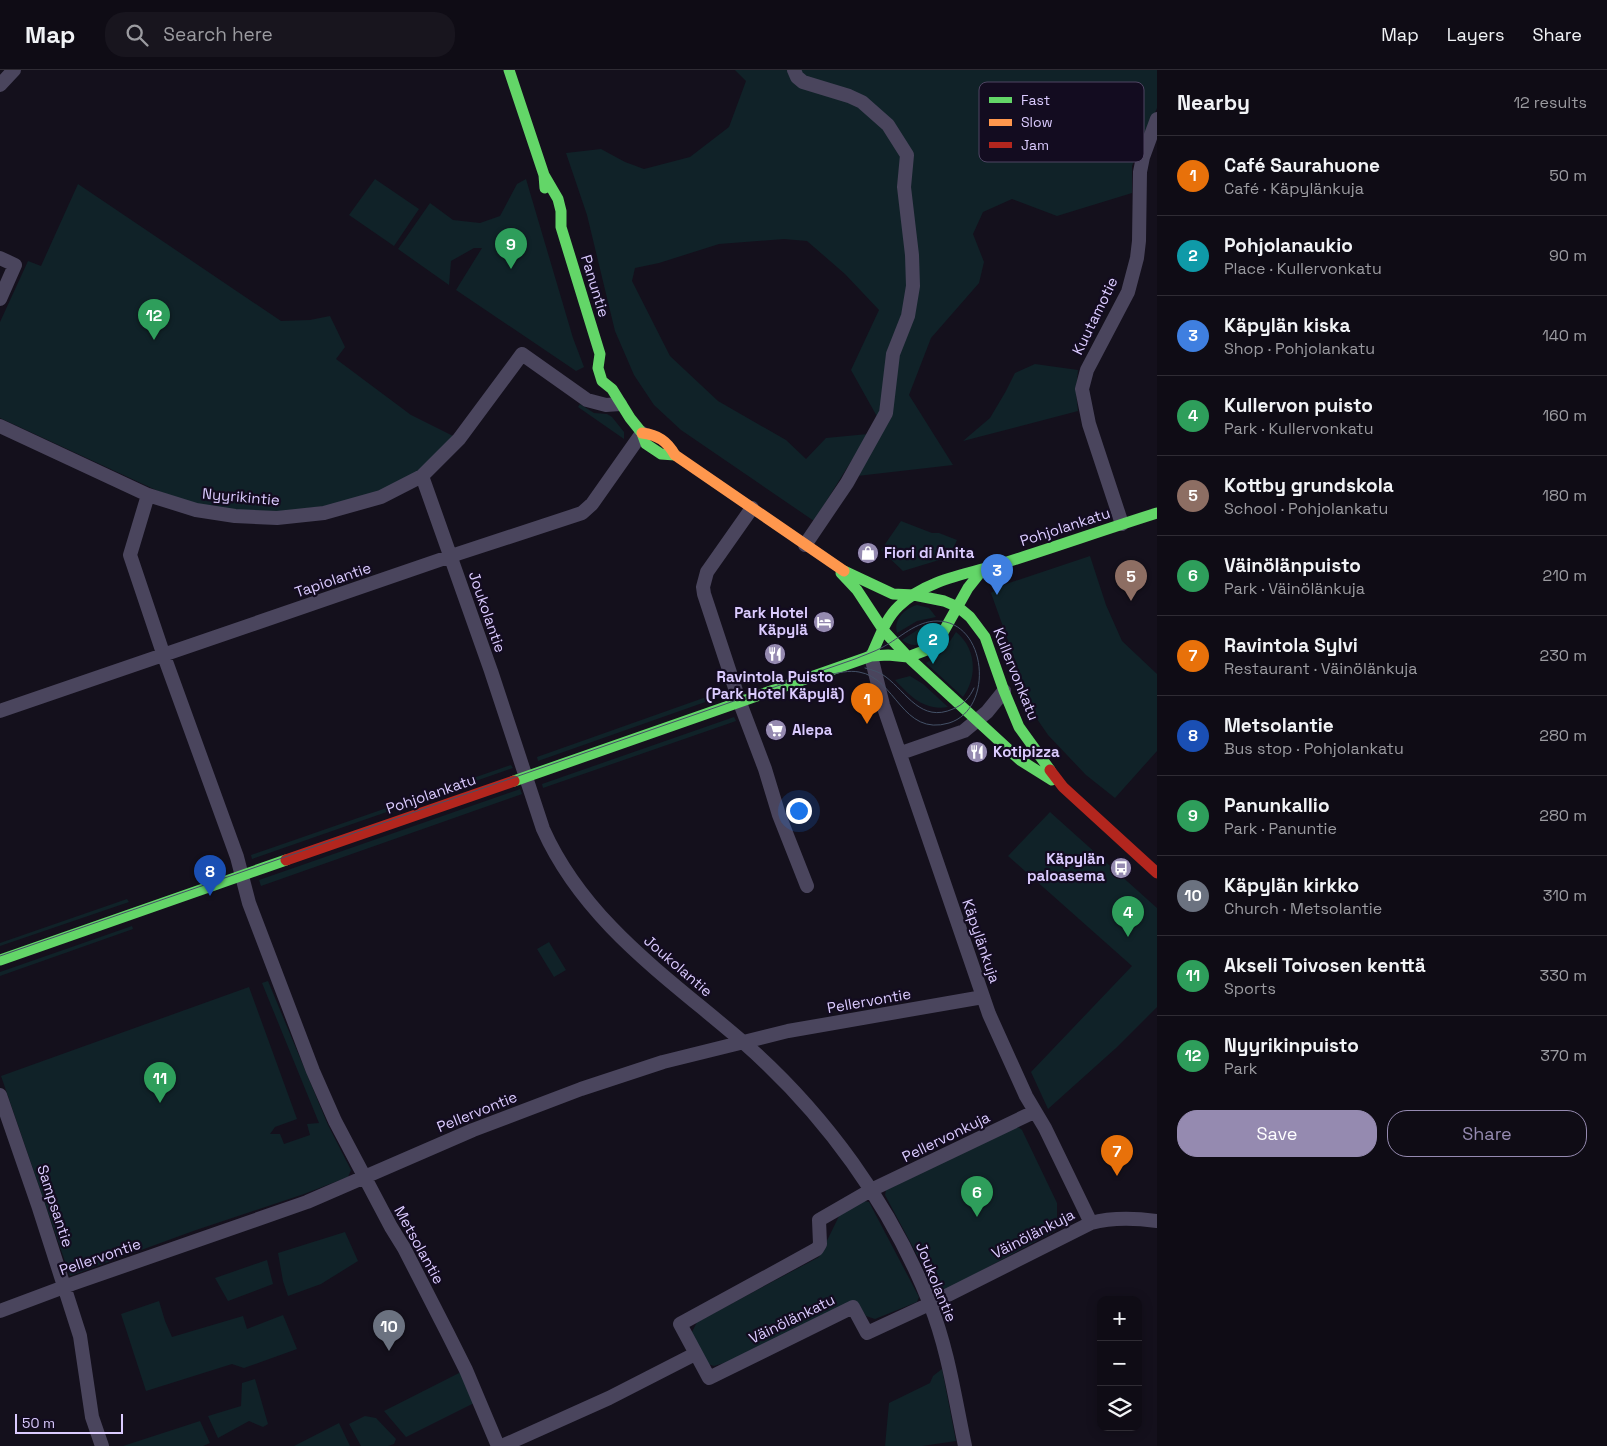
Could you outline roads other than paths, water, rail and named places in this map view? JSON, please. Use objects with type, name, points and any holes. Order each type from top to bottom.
[{"type":"main road","name":"Panuntie","points":[[509,70],[544,175],[560,202],[562,210],[561,226],[600,354],[599,374],[602,381],[612,389],[620,404]]},
{"type":"main road","name":"Panuntie","points":[[600,354],[610,364]]},
{"type":"main road","points":[[612,389],[614,376]]},
{"type":"main road","points":[[620,404],[642,433]]},
{"type":"main road","name":"Kullervonkatu","points":[[642,433],[654,433],[668,443],[675,455],[837,568],[888,592],[944,601],[958,607],[979,627],[985,637],[1019,727],[1063,787]]},
{"type":"main road","name":"Pohjolankatu","points":[[871,656],[896,608],[914,595],[933,585],[1157,513]]},
{"type":"main road","name":"Kullervonkatu","points":[[837,568],[857,590],[884,631],[908,657],[1020,760],[1063,787],[1157,873]]},
{"type":"main road","name":"Pohjolankatu","points":[[0,960],[871,656],[908,657],[924,652],[934,645],[941,636],[968,588],[983,569]]},
{"type":"street","points":[[0,85],[14,70]]},
{"type":"street","points":[[794,70],[797,77],[803,82],[849,96],[862,102],[888,125],[907,155],[904,187],[912,255],[913,286],[908,316],[893,354],[886,413],[847,483],[804,545]]},
{"type":"street","name":"Kuutamotie","points":[[1144,154],[1157,119]]},
{"type":"street","name":"Kuutamotie","points":[[1122,524],[1089,424],[1082,389],[1087,370],[1128,292],[1137,258],[1142,162]]},
{"type":"street","points":[[0,258],[15,265],[0,299]]},
{"type":"street","name":"Nyyrikintie","points":[[0,426],[148,495],[196,510],[234,516],[277,518],[324,513],[381,497],[422,476],[459,439],[522,354],[587,400],[606,405],[620,404]]},
{"type":"street","name":"Tapiolantie","points":[[0,711],[586,511],[642,433]]},
{"type":"street","name":"Joukolantie","points":[[422,476],[543,829],[553,852],[595,911],[624,941],[761,1059],[800,1100],[841,1148],[871,1190],[905,1246],[930,1304],[947,1357],[965,1446]]},
{"type":"street","name":"Metsolantie","points":[[148,495],[130,555],[164,656],[237,857],[249,903],[313,1071],[337,1126],[404,1248],[447,1332],[500,1446]]},
{"type":"street","points":[[752,508],[707,572],[703,587],[705,600],[740,703],[765,769],[779,815],[807,886]]},
{"type":"street","name":"Käpylänkuja","points":[[871,656],[883,705],[983,997],[1012,1068],[1034,1112],[1045,1128],[1090,1223]]},
{"type":"street","points":[[900,753],[957,735],[977,722],[1004,691]]},
{"type":"street","name":"Pellervontie","points":[[0,1311],[307,1202],[473,1130],[580,1089],[664,1062],[788,1031],[983,997]]},
{"type":"street","name":"Sampsantie","points":[[0,1095],[80,1336],[92,1417],[102,1446]]},
{"type":"street","name":"Pellervonkuja","points":[[871,1190],[1034,1112]]},
{"type":"street","name":"Väinölänkatu","points":[[871,1190],[819,1220],[820,1244],[817,1249],[680,1324],[695,1354],[709,1378],[853,1307],[867,1332],[930,1304]]},
{"type":"street","name":"Väinölänkuja","points":[[930,1304],[1090,1223],[1108,1219],[1157,1221]]},
{"type":"street","points":[[500,1446],[609,1398],[695,1354]]},
{"type":"tram line","points":[[0,956],[855,659],[873,652],[915,627],[929,622],[937,621],[954,625],[966,635],[975,650],[979,667],[979,685],[974,701],[964,715],[949,723],[933,725],[920,722],[910,715],[882,684],[872,676],[855,671],[828,675]]},
{"type":"tram line","points":[[865,668],[884,675],[915,704],[932,712],[942,712],[957,707],[966,700],[974,688]]},
{"type":"place","name":"Panunkallio","points":[[511,269]]},
{"type":"place","name":"Nyyrikinpuisto","points":[[154,340]]},
{"type":"place","name":"Fiori di Anita","points":[[868,553]]},
{"type":"place","name":"Käpylän kiska","points":[[997,595]]},
{"type":"place","name":"Kottby grundskola","points":[[1131,601]]},
{"type":"place","name":"Park Hotel Käpylä","points":[[824,622]]},
{"type":"place","name":"Ravintola Puisto (Park Hotel Käpylä)","points":[[775,654]]},
{"type":"place","name":"Pohjolanaukio","points":[[933,664]]},
{"type":"place","name":"Café Saurahuone","points":[[867,724]]},
{"type":"place","name":"Alepa","points":[[776,730]]},
{"type":"place","name":"Kotipizza","points":[[977,752]]},
{"type":"place","name":"Käpylän paloasema","points":[[1121,868]]},
{"type":"place","name":"Metsolantie","points":[[210,896]]},
{"type":"place","name":"Kullervon puisto","points":[[1128,937]]},
{"type":"place","name":"Akseli Toivosen kenttä","points":[[160,1103]]},
{"type":"place","name":"Ravintola Sylvi","points":[[1117,1176]]},
{"type":"place","name":"Väinölänpuisto","points":[[977,1217]]},
{"type":"place","name":"Käpylän kirkko","points":[[389,1351]]}]
